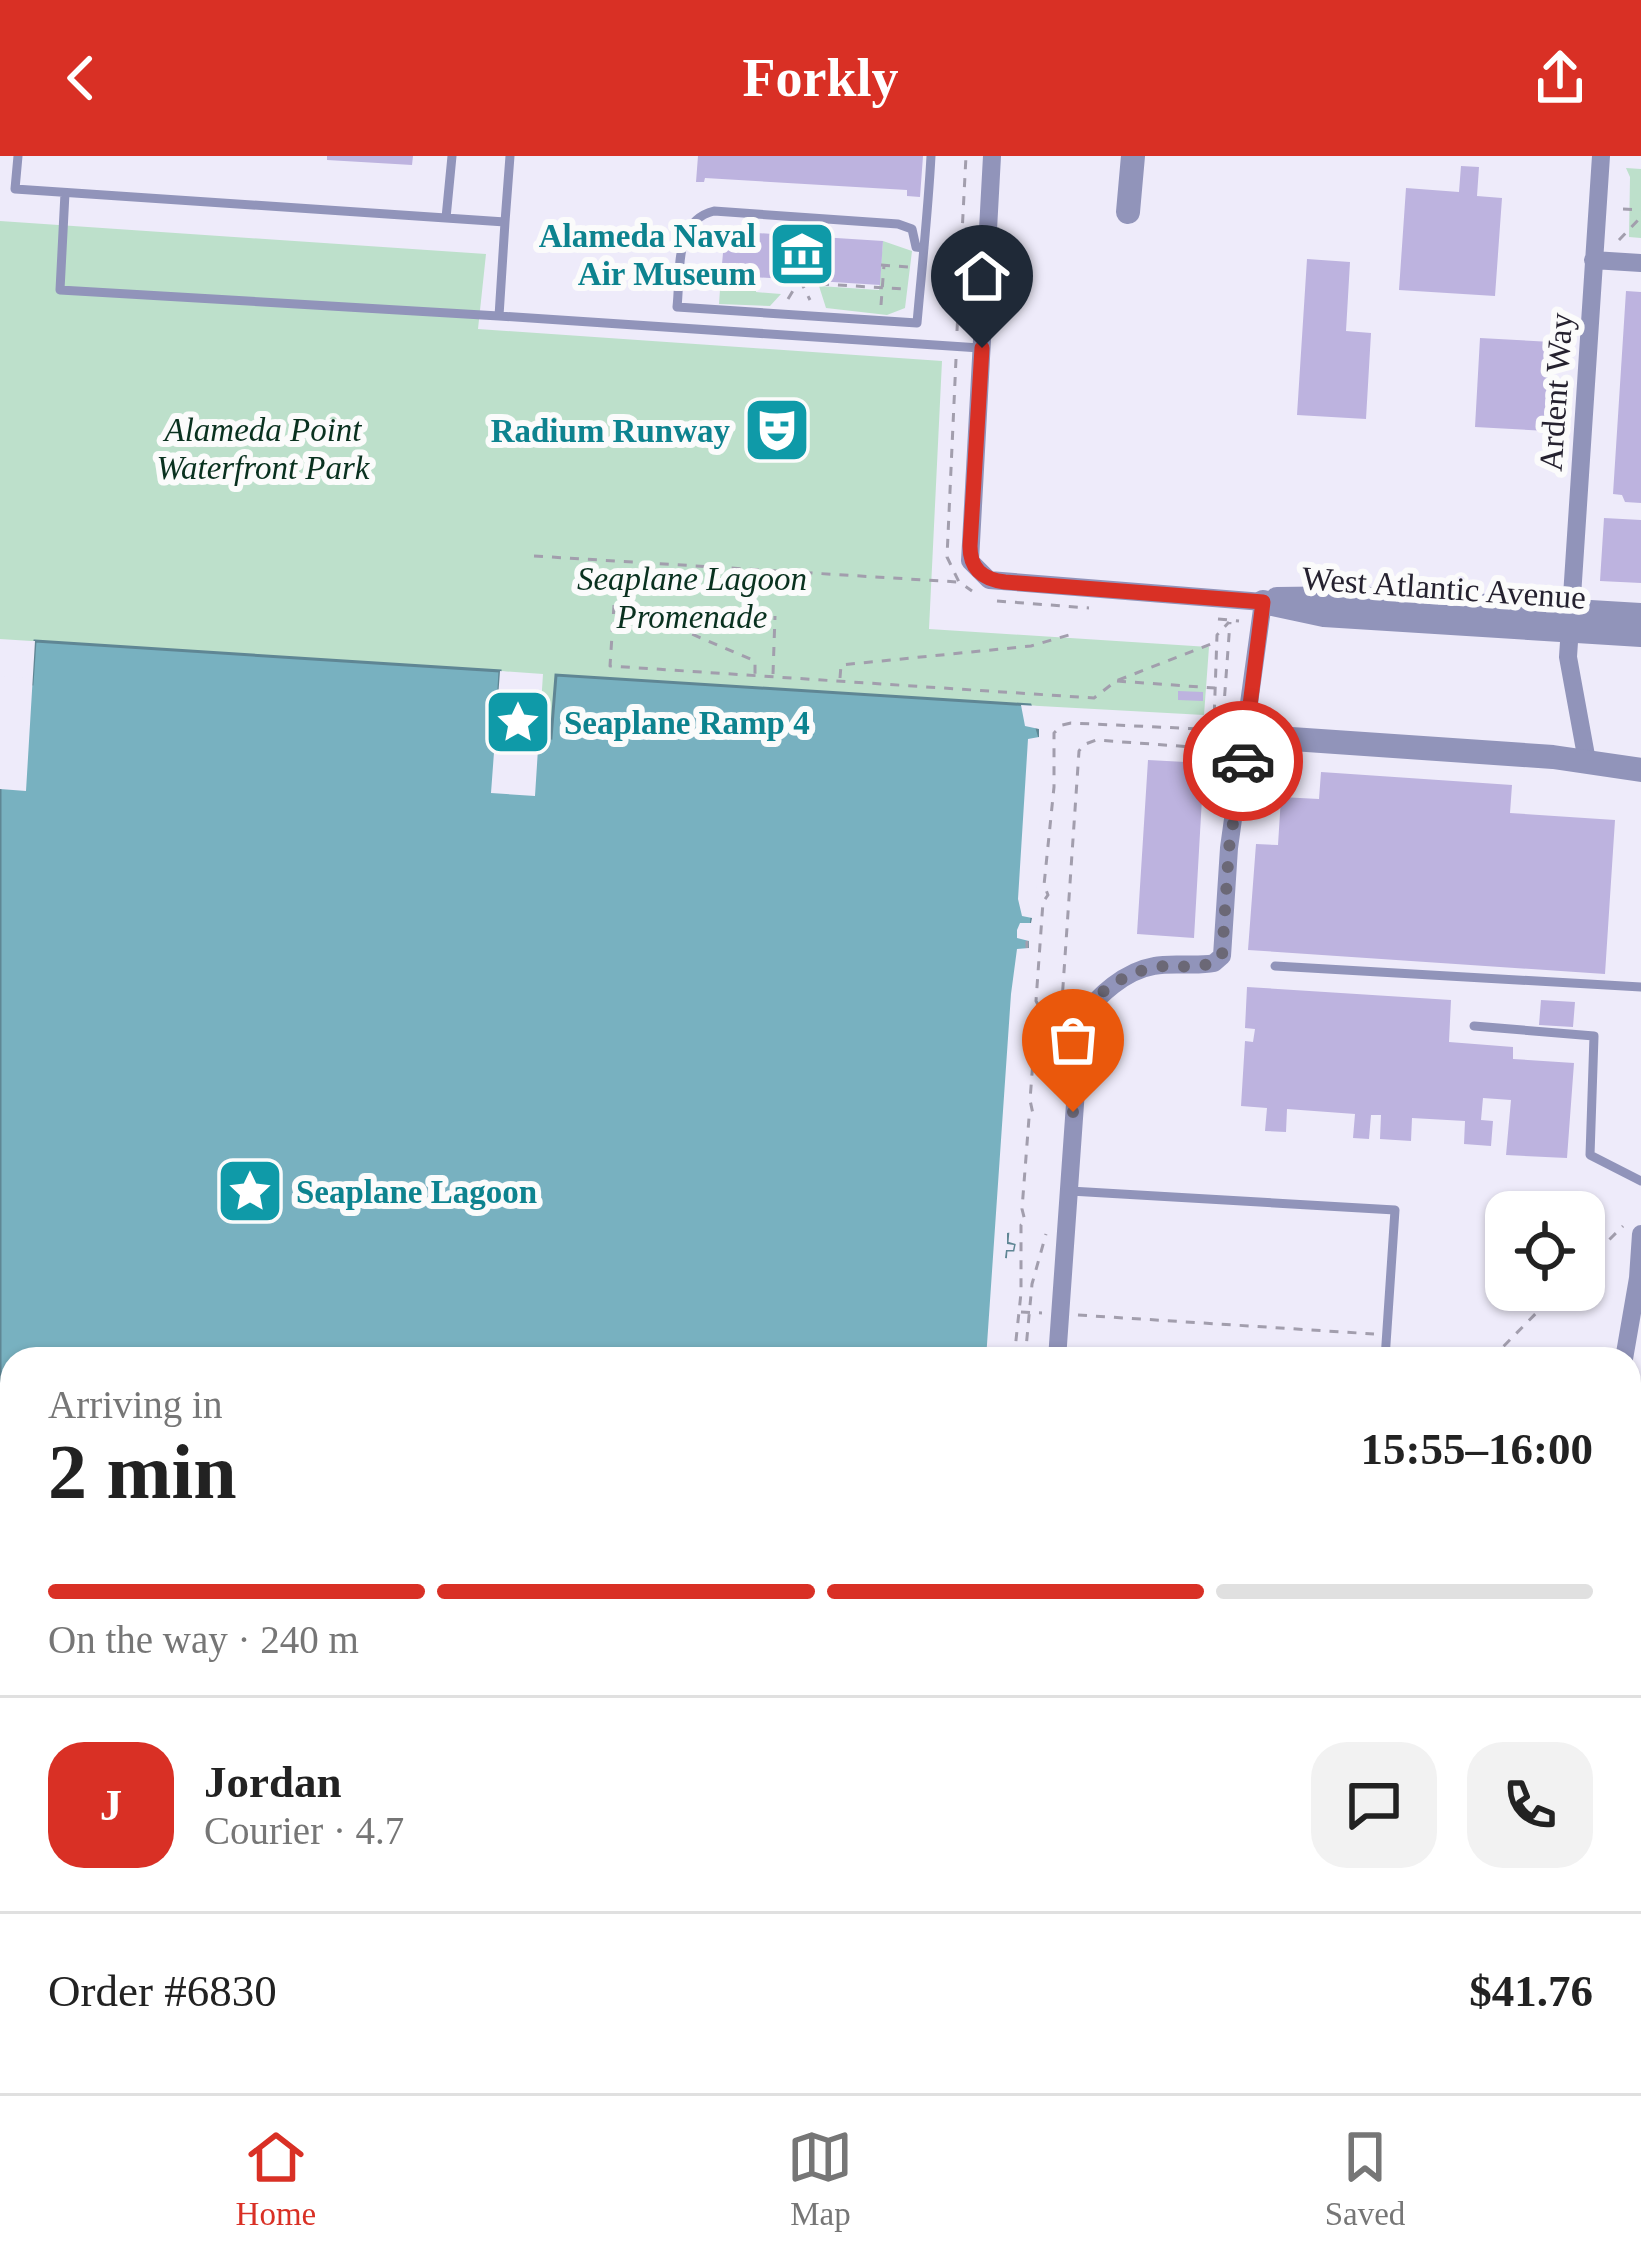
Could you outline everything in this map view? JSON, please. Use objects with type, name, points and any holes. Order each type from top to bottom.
[{"type":"street","points":[[992,156],[970,560],[989,580],[1263,602],[1229,848],[1222,956],[1214,963],[1154,966],[1133,974],[1112,986],[1081,1018],[1058,1347]]},
{"type":"street","points":[[1128,212],[1132,156]]},
{"type":"street","name":"Ardent Way","points":[[1587,761],[1569,666],[1570,621],[1601,156]]},
{"type":"street","points":[[1593,260],[1641,263]]},
{"type":"street","name":"West Atlantic Avenue","points":[[1263,602],[1324,615],[1570,621],[1641,615]]},
{"type":"street","name":"West Atlantic Avenue","points":[[1570,621],[1641,635]]},
{"type":"street","points":[[1247,736],[1587,761],[1641,770]]},
{"type":"street","points":[[1626,1347],[1639,1279],[1634,1228]]},
{"type":"lane","points":[[15,189],[17,156]]},
{"type":"lane","points":[[446,218],[452,156]]},
{"type":"lane","points":[[499,316],[510,156]]},
{"type":"lane","points":[[924,248],[916,247],[912,229],[898,224],[714,211],[692,221],[685,232],[677,307],[917,323],[924,248],[931,156]]},
{"type":"lane","points":[[0,185],[505,222]]},
{"type":"lane","points":[[65,193],[60,290],[982,348]]},
{"type":"lane","points":[[1275,966],[1641,987]]},
{"type":"lane","points":[[1474,1026],[1594,1036],[1590,1155],[1641,1180]]},
{"type":"lane","points":[[1068,1191],[1395,1210],[1385,1347]]},
{"type":"path","points":[[947,535],[967,156]]},
{"type":"path","points":[[1618,240],[1641,213],[1623,209]]},
{"type":"path","points":[[880,320],[882,265],[922,267]]},
{"type":"path","points":[[779,314],[800,280],[818,316]]},
{"type":"path","points":[[680,281],[755,285]]},
{"type":"path","points":[[802,284],[920,290]]},
{"type":"path","points":[[534,556],[959,583]]},
{"type":"path","points":[[614,605],[610,666],[1094,698],[1116,681],[1211,644]]},
{"type":"path","points":[[626,606],[755,661],[755,674]]},
{"type":"path","points":[[773,675],[775,616]]},
{"type":"path","points":[[1016,1347],[1034,1041],[1040,1017],[1036,1001],[1043,902],[1048,895],[1044,885],[1054,733],[1071,723],[1199,729],[1214,722],[1217,635],[1230,620],[1222,732],[1214,745],[1096,740],[1079,752],[1058,1062]]},
{"type":"path","points":[[840,680],[841,665],[1031,646],[1069,634]]},
{"type":"path","points":[[1116,681],[1216,688]]},
{"type":"path","points":[[1027,941],[1027,948]]},
{"type":"path","points":[[1025,1347],[1046,1226]]},
{"type":"path","points":[[1605,1249],[1634,1228]]},
{"type":"path","points":[[1502,1347],[1538,1311]]},
{"type":"path","points":[[1020,1312],[1049,1313]]},
{"type":"path","points":[[1076,1315],[1386,1334]]},
{"type":"green space","points":[[1626,168],[1641,169],[1641,238],[1629,237],[1630,177]]},
{"type":"green space","name":"Alameda Point Waterfront Park","points":[[0,221],[486,254],[478,329],[942,361],[929,629],[1209,647],[1204,715],[1021,705],[538,751],[543,674],[500,671],[494,752],[386,664],[0,639]]},
{"type":"green space","points":[[883,241],[912,251],[905,308],[887,315],[826,308],[819,286],[879,290]]},
{"type":"green space","points":[[721,275],[756,277],[756,292],[781,294],[770,306],[719,304]]},
{"type":"water","points":[[35,641],[500,671],[498,705],[541,708],[539,736],[551,738],[556,675],[1030,705],[1040,738],[1032,917],[1007,1243],[1014,1245],[1013,1250],[1006,1250],[999,1347],[0,1347],[0,682],[32,684]]},
{"type":"pier","points":[[29,641],[35,641],[26,791],[0,789],[0,676],[27,678]]},
{"type":"pier","name":"Seaplane Ramp 4","points":[[500,671],[506,672],[504,700],[541,702],[535,796],[491,793]]},
{"type":"pier","points":[[1021,705],[1037,706],[1045,729],[1038,917],[1013,1232],[1007,1233],[1007,1244],[1014,1245],[1013,1250],[1006,1250],[1005,1258],[1011,1259],[1005,1347],[987,1347],[1011,994],[1017,949],[1029,948],[1029,941],[1017,938],[1017,930],[1032,918],[1022,916],[1018,899],[1028,739],[1039,737],[1039,729],[1025,726]]},
{"type":"building","points":[[327,156],[413,156],[412,165],[327,160]]},
{"type":"building","points":[[698,156],[923,156],[920,197],[907,196],[907,190],[705,178],[696,182]]},
{"type":"building","points":[[1461,166],[1479,167],[1477,196],[1502,198],[1495,296],[1399,290],[1406,188],[1459,192]]},
{"type":"building","name":"Alameda Naval Air Museum","points":[[725,231],[883,241],[880,285],[721,275]]},
{"type":"building","points":[[1307,259],[1350,262],[1346,331],[1371,333],[1366,419],[1297,415]]},
{"type":"building","points":[[1626,291],[1641,292],[1641,503],[1625,502],[1622,495],[1613,494]]},
{"type":"building","points":[[1480,338],[1552,342],[1547,431],[1475,427]]},
{"type":"building","points":[[1604,518],[1641,520],[1641,583],[1600,581]]},
{"type":"building","points":[[1178,691],[1203,692],[1203,701],[1178,700]]},
{"type":"building","points":[[1148,760],[1204,763],[1194,938],[1137,934]]},
{"type":"building","points":[[1321,772],[1512,785],[1510,813],[1615,820],[1605,974],[1248,950],[1256,844],[1278,845],[1281,797],[1319,799]]},
{"type":"building","points":[[1247,987],[1451,1000],[1449,1042],[1513,1047],[1513,1059],[1574,1063],[1567,1158],[1506,1155],[1511,1100],[1483,1098],[1481,1120],[1493,1121],[1491,1146],[1464,1144],[1465,1121],[1412,1118],[1411,1141],[1380,1139],[1381,1115],[1371,1115],[1369,1139],[1353,1138],[1355,1114],[1287,1109],[1286,1132],[1265,1131],[1267,1108],[1241,1106],[1245,1041],[1253,1042],[1255,1029],[1245,1028]]},
{"type":"building","points":[[1541,1000],[1575,1002],[1573,1027],[1539,1025]]},
{"type":"way so far","points":[[1073,1112],[1078,1034],[1081,1018],[1090,1007],[1133,974],[1154,966],[1214,963],[1222,956],[1229,848],[1243,761]]},
{"type":"place","name":"Alameda Naval Air Museum","points":[[802,254]]},
{"type":"place","name":"Radium Runway","points":[[777,430]]},
{"type":"place","name":"Seaplane Ramp 4","points":[[518,722]]},
{"type":"place","name":"Seaplane Lagoon","points":[[250,1191]]},
{"type":"route","points":[[982,348],[970,546],[975,568],[989,580],[1005,582],[1263,602],[1243,761]]},
{"type":"park label","name":"Seaplane Lagoon Promenade","points":[[692,597]]}]
